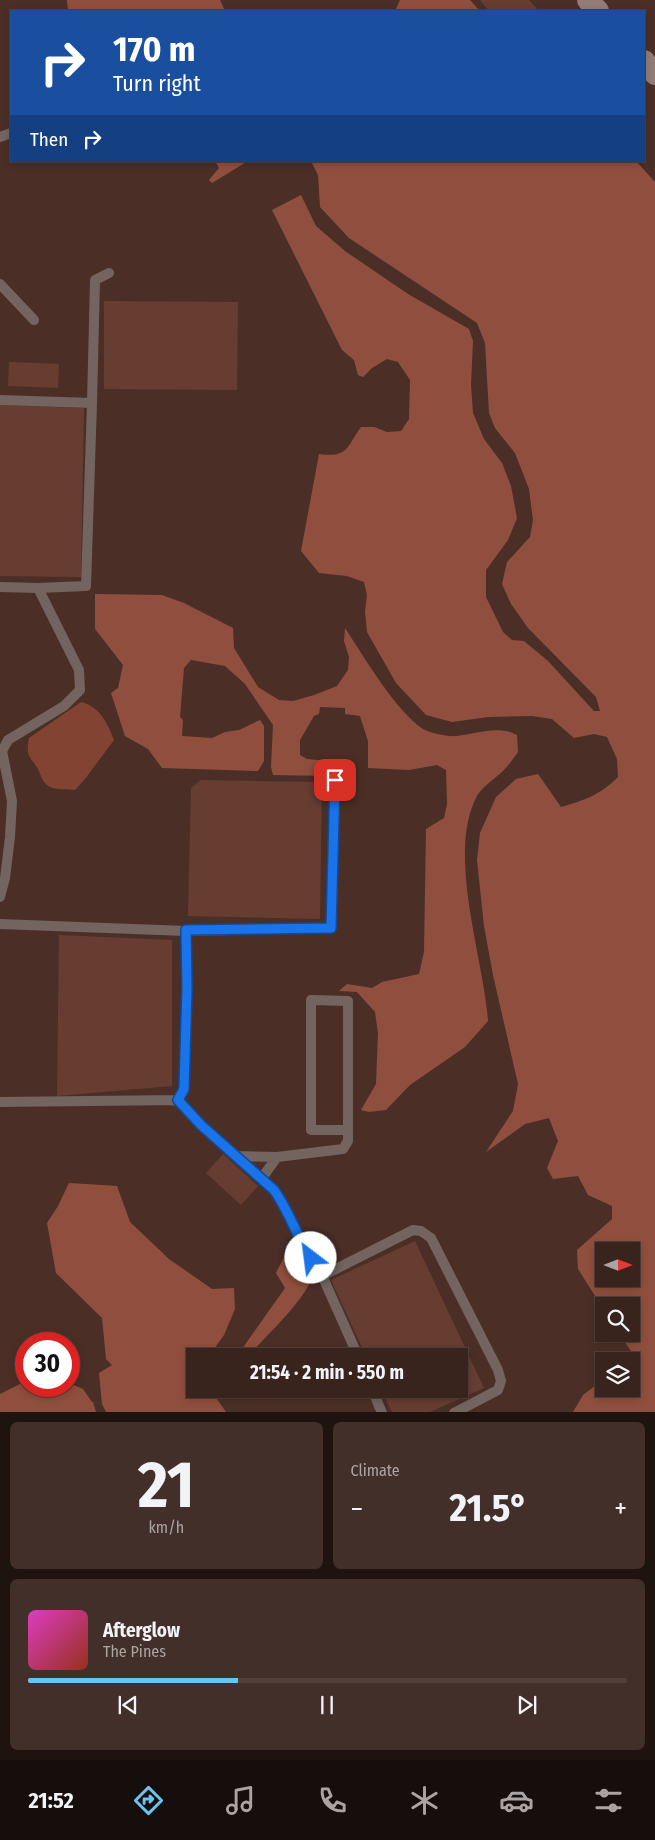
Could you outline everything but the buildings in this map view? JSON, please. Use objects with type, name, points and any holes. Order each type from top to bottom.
[{"type":"street","points":[[0,586],[38,588],[86,586],[95,280],[109,273]]},
{"type":"street","points":[[0,284],[34,320]]},
{"type":"street","points":[[0,400],[92,403]]},
{"type":"street","points":[[0,897],[5,878],[12,801],[2,751],[8,740],[64,706],[80,690],[78,670],[38,588]]},
{"type":"street","points":[[0,924],[186,930],[331,928],[335,780]]},
{"type":"street","points":[[178,1100],[184,1089],[187,988],[186,930]]},
{"type":"street","points":[[235,1156],[277,1157],[343,1149],[348,1141],[348,1130],[348,1001],[311,1000],[311,1130],[348,1130]]},
{"type":"street","points":[[0,1102],[178,1100],[201,1125],[274,1190],[282,1202],[303,1246],[322,1276],[354,1348]]},
{"type":"street","points":[[262,1178],[277,1157]]},
{"type":"street","points":[[322,1276],[413,1230],[421,1231],[431,1238],[498,1370],[501,1381],[498,1390],[454,1412]]},
{"type":"street","points":[[376,1398],[382,1412]]},
{"type":"shaded area","points":[[67,0],[220,0],[225,10],[68,10]]},
{"type":"shaded area","points":[[400,0],[470,0],[479,10],[395,10]]},
{"type":"shaded area","points":[[480,0],[529,0],[538,10],[488,10]]},
{"type":"shaded area","points":[[216,162],[246,162],[212,183],[209,180],[219,168]]},
{"type":"shaded area","points":[[312,162],[637,162],[655,182],[655,1412],[573,1412],[583,1395],[595,1386],[595,1397],[640,1397],[640,1352],[631,1352],[625,1342],[640,1342],[640,1297],[596,1297],[578,1269],[577,1250],[612,1219],[612,1206],[588,1195],[578,1176],[553,1179],[547,1168],[558,1141],[549,1118],[525,1124],[486,1152],[513,1111],[518,1084],[493,975],[484,926],[477,860],[480,833],[496,797],[516,779],[538,774],[561,807],[592,796],[618,777],[617,759],[607,737],[594,734],[574,738],[552,719],[532,716],[488,717],[452,722],[426,715],[396,683],[367,632],[365,611],[367,595],[364,582],[347,576],[319,573],[301,551],[319,454],[341,453],[349,446],[361,427],[374,427],[387,432],[401,431],[409,419],[410,380],[398,362],[387,359],[372,368],[363,377],[358,375],[354,360],[342,350],[272,210],[301,195],[316,226],[345,251],[408,294],[469,329],[473,341],[471,385],[473,413],[484,439],[502,463],[511,486],[517,518],[508,540],[486,570],[486,597],[503,632],[512,640],[524,641],[548,661],[594,711],[600,711],[596,697],[528,628],[511,604],[502,584],[507,562],[530,537],[533,520],[529,489],[515,453],[495,428],[489,413],[485,343],[477,323],[349,238],[320,207],[318,175]]},
{"type":"shaded area","points":[[104,301],[238,302],[237,390],[104,389]]},
{"type":"shaded area","points":[[9,362],[59,364],[58,388],[8,386]]},
{"type":"shaded area","points":[[0,405],[84,408],[81,577],[0,576]]},
{"type":"shaded area","points":[[95,594],[162,595],[184,603],[233,628],[234,648],[258,687],[279,700],[293,701],[337,686],[348,670],[349,657],[344,641],[345,628],[401,709],[423,729],[449,736],[495,730],[517,735],[518,752],[506,768],[486,785],[477,796],[468,819],[465,846],[469,907],[488,1021],[465,1047],[410,1085],[386,1110],[369,1112],[361,1110],[376,1084],[378,1033],[375,1012],[357,992],[339,991],[347,984],[372,988],[382,982],[419,974],[424,952],[426,829],[444,818],[447,804],[446,770],[437,765],[409,770],[368,768],[368,741],[360,716],[345,714],[345,708],[320,707],[319,714],[314,716],[300,740],[300,755],[307,759],[329,761],[328,776],[273,775],[271,767],[273,725],[245,684],[225,666],[191,660],[184,668],[180,717],[183,720],[182,736],[212,738],[225,732],[239,730],[260,720],[264,726],[264,761],[258,771],[162,768],[148,749],[125,736],[111,693],[118,688],[123,665],[95,629]]},
{"type":"shaded area","points":[[81,702],[88,704],[98,711],[109,727],[114,740],[75,790],[53,788],[44,782],[28,753],[29,738]]},
{"type":"shaded area","points":[[201,780],[322,782],[320,919],[188,916],[191,788]]},
{"type":"shaded area","points":[[59,935],[172,940],[172,1086],[57,1096]]},
{"type":"shaded area","points":[[223,1154],[258,1186],[241,1205],[206,1173]]},
{"type":"shaded area","points":[[69,1183],[117,1186],[130,1222],[169,1259],[212,1289],[234,1288],[235,1309],[224,1335],[215,1348],[186,1348],[186,1398],[216,1398],[226,1412],[106,1412],[102,1404],[99,1373],[112,1365],[106,1359],[102,1318],[56,1273],[47,1223]]},
{"type":"shaded area","points":[[415,1241],[465,1348],[362,1348],[331,1280]]},
{"type":"shaded area","points":[[295,1250],[305,1255],[315,1269],[312,1279],[297,1303],[256,1348],[243,1348],[285,1288],[276,1273],[285,1255]]},
{"type":"shaded area","points":[[468,1354],[484,1388],[468,1395]]},
{"type":"shaded area","points":[[15,1386],[15,1397],[80,1397],[80,1388],[92,1402],[96,1412],[0,1412],[0,1394]]},
{"type":"shaded area","points":[[385,1398],[462,1398],[430,1412],[392,1412]]},
{"type":"taxiway","points":[[588,0],[597,10]]},
{"type":"taxiway","points":[[645,62],[655,74]]},
{"type":"route","points":[[311,1258],[274,1190],[201,1125],[178,1100],[184,1089],[187,988],[185,965],[186,930],[331,928],[335,780]]}]
